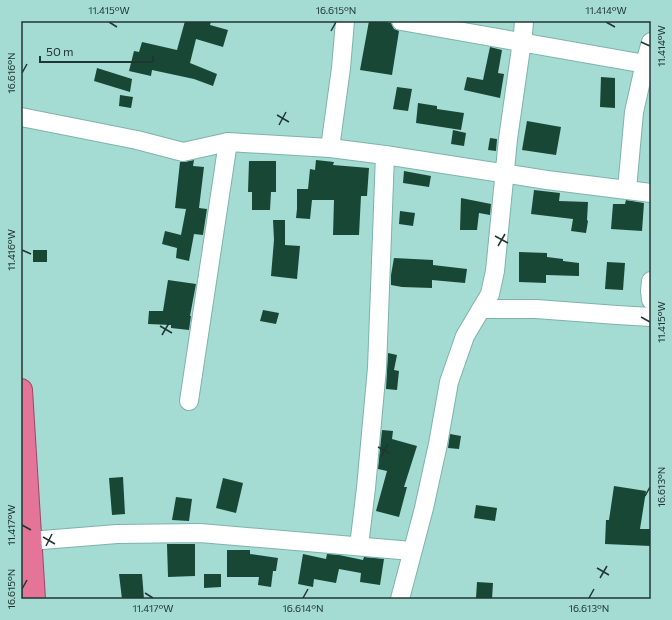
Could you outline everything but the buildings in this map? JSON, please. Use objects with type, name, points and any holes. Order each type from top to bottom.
[{"type":"highway","points":[[21,390],[24,495],[30,541],[34,599]]},
{"type":"street","points":[[330,148],[341,68],[345,21]]},
{"type":"street","points":[[401,21],[648,64]]},
{"type":"street","points":[[400,599],[424,508],[438,444],[449,382],[465,336],[490,294],[495,271],[504,173],[524,21]]},
{"type":"street","points":[[627,189],[634,112],[648,64],[651,42]]},
{"type":"street","points":[[21,117],[137,140],[183,152],[228,142],[330,148],[384,154],[547,180],[651,193]]},
{"type":"street","points":[[188,401],[228,142]]},
{"type":"street","points":[[359,546],[377,368],[384,154]]},
{"type":"street","points":[[651,281],[651,300]]},
{"type":"street","points":[[481,309],[536,309],[617,316],[651,317]]},
{"type":"street","points":[[30,541],[117,534],[200,533],[412,551]]}]
